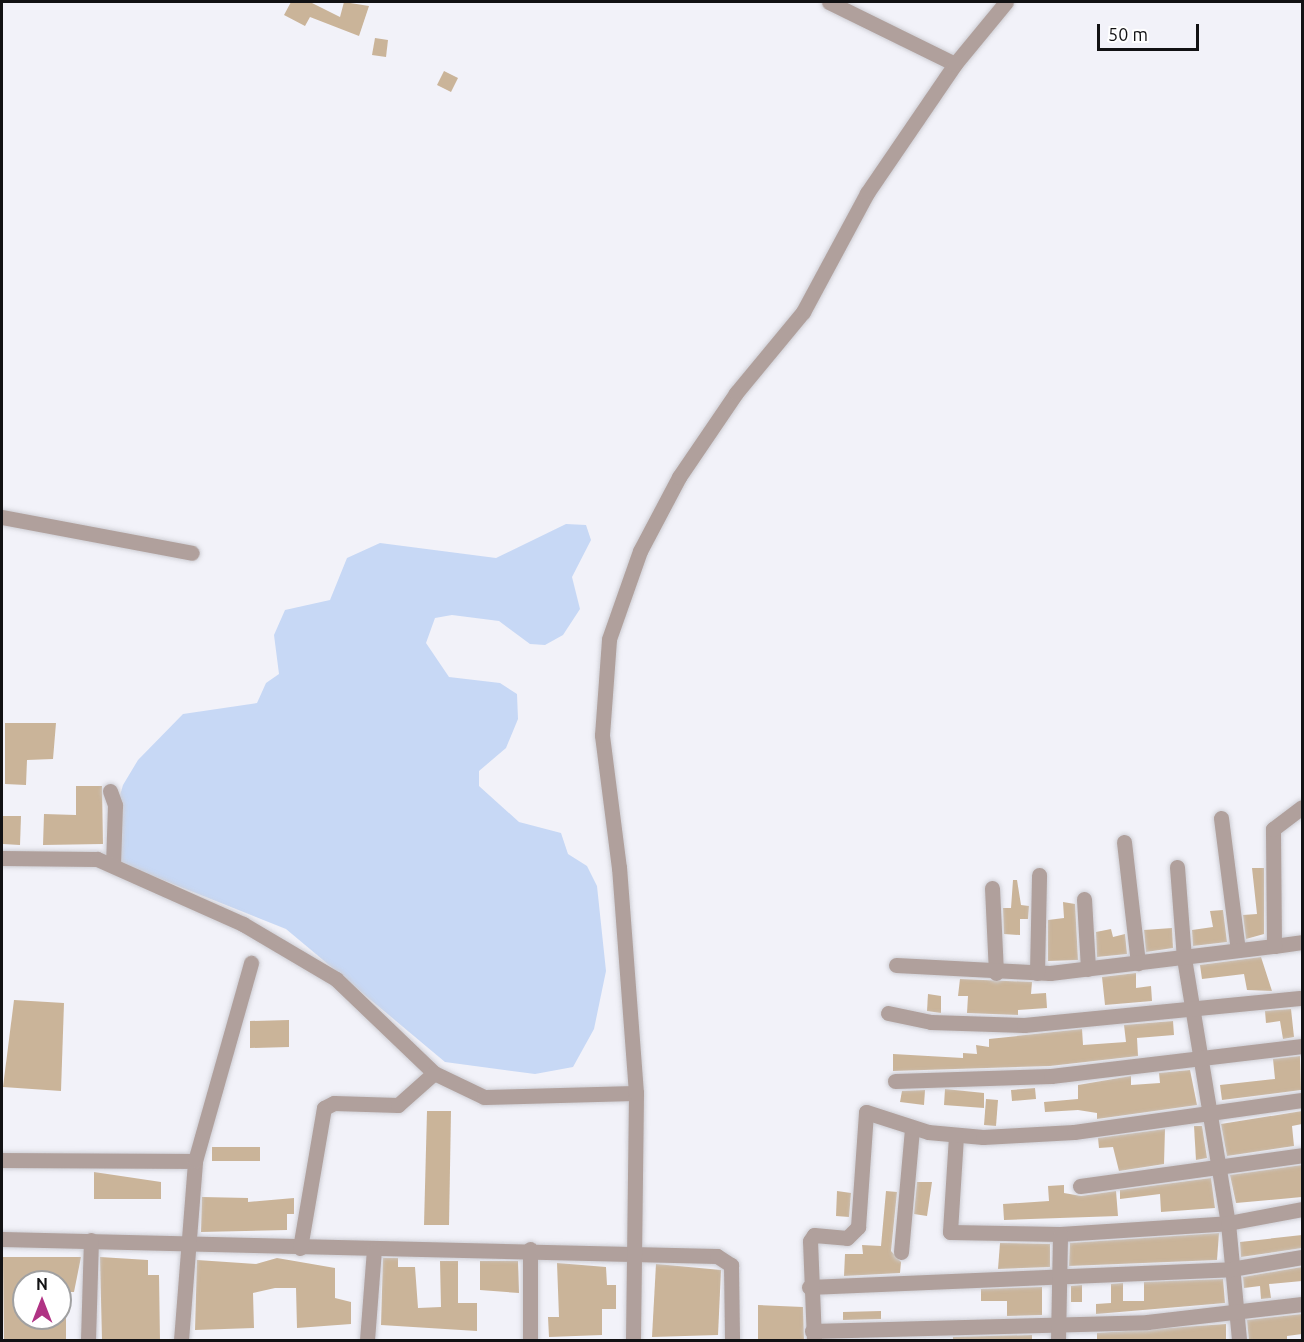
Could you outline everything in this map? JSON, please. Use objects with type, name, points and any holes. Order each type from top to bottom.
[{"type":"street","points":[[829,2],[955,64]]},
{"type":"street","points":[[633,1341],[637,1251],[636,1093],[619,868],[602,735],[609,639],[640,551],[679,477],[736,393],[803,312],[867,193],[955,64],[1006,2]]},
{"type":"street","points":[[2,517],[192,553]]},
{"type":"street","points":[[110,791],[115,805],[113,865]]},
{"type":"street","points":[[1274,946],[1273,830],[1302,807]]},
{"type":"street","points":[[1221,818],[1238,950]]},
{"type":"street","points":[[1124,842],[1138,963]]},
{"type":"street","points":[[2,858],[97,859],[243,924],[336,979],[434,1073],[484,1097],[636,1093]]},
{"type":"street","points":[[1177,867],[1184,958],[1196,1012],[1209,1114],[1228,1223],[1239,1341]]},
{"type":"street","points":[[1037,973],[1039,875]]},
{"type":"street","points":[[992,888],[996,973]]},
{"type":"street","points":[[1083,899],[1088,969]]},
{"type":"street","points":[[896,965],[996,973],[1037,973],[1184,958],[1302,942]]},
{"type":"street","points":[[181,1341],[195,1161],[251,963]]},
{"type":"street","points":[[888,1013],[931,1022],[1024,1025],[1196,1012],[1300,998]]},
{"type":"street","points":[[895,1081],[1004,1079],[1204,1062],[1302,1046]]},
{"type":"street","points":[[300,1248],[324,1108],[334,1103],[398,1105],[434,1073]]},
{"type":"street","points":[[1302,1100],[1074,1132],[956,1136],[912,1128],[866,1112],[858,1227],[847,1238],[814,1235],[809,1287],[813,1336],[1059,1333],[1236,1314],[1302,1304]]},
{"type":"street","points":[[901,1252],[912,1128]]},
{"type":"street","points":[[956,1136],[950,1232],[1060,1234],[1228,1223],[1302,1209]]},
{"type":"street","points":[[1080,1186],[1218,1169],[1302,1155]]},
{"type":"street","points":[[2,1160],[195,1161]]},
{"type":"street","points":[[1059,1333],[1060,1234]]},
{"type":"street","points":[[2,1239],[374,1250],[637,1251],[717,1256],[731,1265],[732,1341]]},
{"type":"street","points":[[88,1341],[91,1240]]},
{"type":"street","points":[[530,1249],[531,1341]]},
{"type":"street","points":[[368,1341],[374,1250]]},
{"type":"street","points":[[809,1287],[1231,1269],[1302,1257]]},
{"type":"water","points":[[566,524],[586,525],[591,540],[572,577],[580,609],[563,635],[545,645],[530,644],[499,621],[452,615],[435,618],[426,643],[449,677],[500,683],[517,694],[518,719],[506,748],[479,771],[479,786],[519,822],[561,833],[568,854],[587,866],[597,886],[606,971],[594,1029],[573,1067],[535,1074],[445,1062],[286,929],[118,862],[115,813],[123,785],[138,760],[183,714],[257,703],[266,683],[279,674],[274,635],[285,610],[330,600],[347,558],[380,543],[496,558]]},
{"type":"building","points":[[291,2],[310,2],[340,17],[344,2],[369,6],[359,36],[310,17],[305,26],[284,15]]},
{"type":"building","points":[[375,38],[388,40],[386,57],[372,55]]},
{"type":"building","points":[[444,71],[458,78],[451,92],[437,85]]},
{"type":"building","points":[[5,723],[56,723],[53,759],[27,760],[26,785],[5,784]]},
{"type":"building","points":[[76,786],[102,786],[103,844],[43,845],[44,814],[76,815]]},
{"type":"building","points":[[3,816],[21,816],[20,845],[3,844]]},
{"type":"building","points":[[1252,868],[1264,868],[1264,934],[1246,939],[1243,915],[1257,914]]},
{"type":"building","points":[[1013,880],[1017,880],[1021,905],[1029,906],[1028,919],[1020,919],[1020,935],[1004,934],[1003,908],[1011,908]]},
{"type":"building","points":[[1063,902],[1075,904],[1078,960],[1048,961],[1048,920],[1064,918]]},
{"type":"building","points":[[1223,910],[1227,942],[1193,946],[1192,930],[1213,927],[1210,911]]},
{"type":"building","points":[[1172,928],[1173,948],[1146,952],[1144,930]]},
{"type":"building","points":[[1111,929],[1113,937],[1125,934],[1127,954],[1097,957],[1096,932]]},
{"type":"building","points":[[1261,957],[1272,991],[1247,990],[1244,974],[1202,979],[1200,965]]},
{"type":"building","points":[[1136,973],[1136,988],[1151,986],[1152,1001],[1105,1005],[1102,977]]},
{"type":"building","points":[[960,979],[1032,982],[1031,994],[1046,993],[1047,1008],[1018,1010],[1018,1015],[967,1013],[968,996],[958,996]]},
{"type":"building","points":[[928,994],[941,996],[941,1013],[927,1011]]},
{"type":"building","points":[[14,1000],[64,1003],[61,1091],[3,1087]]},
{"type":"building","points":[[1291,1009],[1294,1037],[1283,1039],[1280,1021],[1266,1023],[1265,1011]]},
{"type":"building","points":[[289,1020],[289,1047],[250,1048],[250,1021]]},
{"type":"building","points":[[1173,1021],[1174,1035],[1137,1038],[1138,1056],[1050,1066],[893,1071],[893,1054],[963,1058],[963,1053],[977,1054],[976,1045],[989,1047],[989,1039],[1082,1029],[1083,1045],[1126,1042],[1124,1025]]},
{"type":"building","points":[[1300,1056],[1301,1090],[1222,1100],[1220,1085],[1275,1079],[1273,1059]]},
{"type":"building","points":[[1190,1070],[1197,1105],[1097,1119],[1097,1113],[1078,1110],[1045,1112],[1044,1102],[1078,1099],[1078,1085],[1131,1076],[1131,1085],[1160,1083],[1159,1073]]},
{"type":"building","points":[[1035,1088],[1036,1099],[1012,1101],[1011,1090]]},
{"type":"building","points":[[945,1089],[984,1093],[984,1108],[944,1105]]},
{"type":"building","points":[[925,1090],[924,1105],[900,1102],[902,1091]]},
{"type":"building","points":[[986,1099],[998,1100],[996,1126],[984,1125]]},
{"type":"building","points":[[427,1111],[451,1111],[449,1225],[424,1225]]},
{"type":"building","points":[[1302,1111],[1302,1124],[1292,1126],[1294,1146],[1227,1156],[1221,1124]]},
{"type":"building","points":[[1194,1126],[1202,1126],[1207,1158],[1196,1160]]},
{"type":"building","points":[[1165,1129],[1164,1164],[1119,1171],[1113,1147],[1099,1148],[1098,1138]]},
{"type":"building","points":[[212,1147],[260,1147],[260,1161],[212,1161]]},
{"type":"building","points":[[1302,1165],[1302,1197],[1236,1203],[1230,1175]]},
{"type":"building","points":[[94,1172],[161,1182],[161,1199],[94,1199]]},
{"type":"building","points":[[1211,1178],[1215,1208],[1161,1212],[1160,1194],[1120,1199],[1120,1190]]},
{"type":"building","points":[[917,1182],[932,1182],[927,1216],[914,1214]]},
{"type":"building","points":[[1064,1185],[1064,1193],[1081,1196],[1116,1191],[1118,1216],[1004,1220],[1003,1204],[1049,1201],[1048,1186]]},
{"type":"building","points":[[837,1191],[851,1193],[849,1217],[836,1216]]},
{"type":"building","points":[[886,1191],[897,1192],[891,1251],[901,1262],[900,1273],[844,1276],[845,1254],[863,1254],[862,1245],[881,1246]]},
{"type":"building","points":[[202,1197],[248,1198],[248,1202],[294,1198],[294,1214],[287,1214],[287,1230],[201,1232]]},
{"type":"building","points":[[1219,1233],[1217,1260],[1069,1266],[1070,1243]]},
{"type":"building","points":[[1302,1235],[1302,1248],[1241,1257],[1240,1242]]},
{"type":"building","points":[[1000,1243],[1050,1244],[1050,1267],[998,1269]]},
{"type":"building","points":[[3,1257],[81,1257],[74,1292],[72,1292],[72,1270],[12,1270],[12,1330],[66,1330],[66,1341],[4,1341]]},
{"type":"building","points":[[100,1257],[148,1260],[148,1275],[159,1275],[160,1341],[102,1341]]},
{"type":"building","points":[[277,1258],[335,1268],[335,1298],[351,1302],[351,1324],[297,1328],[296,1288],[275,1288],[253,1293],[254,1328],[195,1330],[197,1260],[256,1264]]},
{"type":"building","points":[[383,1258],[398,1258],[398,1267],[415,1267],[418,1308],[441,1307],[440,1261],[458,1261],[458,1303],[477,1303],[477,1331],[381,1325]]},
{"type":"building","points":[[480,1261],[518,1261],[519,1293],[480,1290]]},
{"type":"building","points":[[557,1263],[606,1267],[607,1285],[616,1285],[616,1309],[602,1309],[602,1335],[549,1337],[548,1317],[559,1317]]},
{"type":"building","points":[[656,1264],[721,1270],[718,1335],[652,1337]]},
{"type":"building","points":[[1302,1267],[1302,1281],[1269,1284],[1271,1298],[1261,1299],[1260,1286],[1244,1288],[1243,1277]]},
{"type":"building","points":[[1223,1279],[1225,1303],[1096,1314],[1096,1304],[1111,1303],[1111,1284],[1123,1283],[1123,1301],[1144,1301],[1144,1282]]},
{"type":"building","points":[[1082,1285],[1082,1302],[1071,1302],[1071,1286]]},
{"type":"building","points":[[1042,1287],[1042,1315],[1007,1316],[1007,1301],[981,1301],[981,1289]]},
{"type":"building","points":[[758,1305],[803,1307],[804,1341],[758,1341]]},
{"type":"building","points":[[881,1311],[881,1319],[843,1320],[843,1312]]},
{"type":"building","points":[[1302,1314],[1302,1334],[1287,1336],[1287,1341],[1249,1341],[1247,1320]]},
{"type":"building","points":[[1226,1324],[1226,1340],[1097,1341],[1097,1333]]},
{"type":"building","points":[[1032,1335],[1032,1341],[953,1341],[953,1337]]}]
